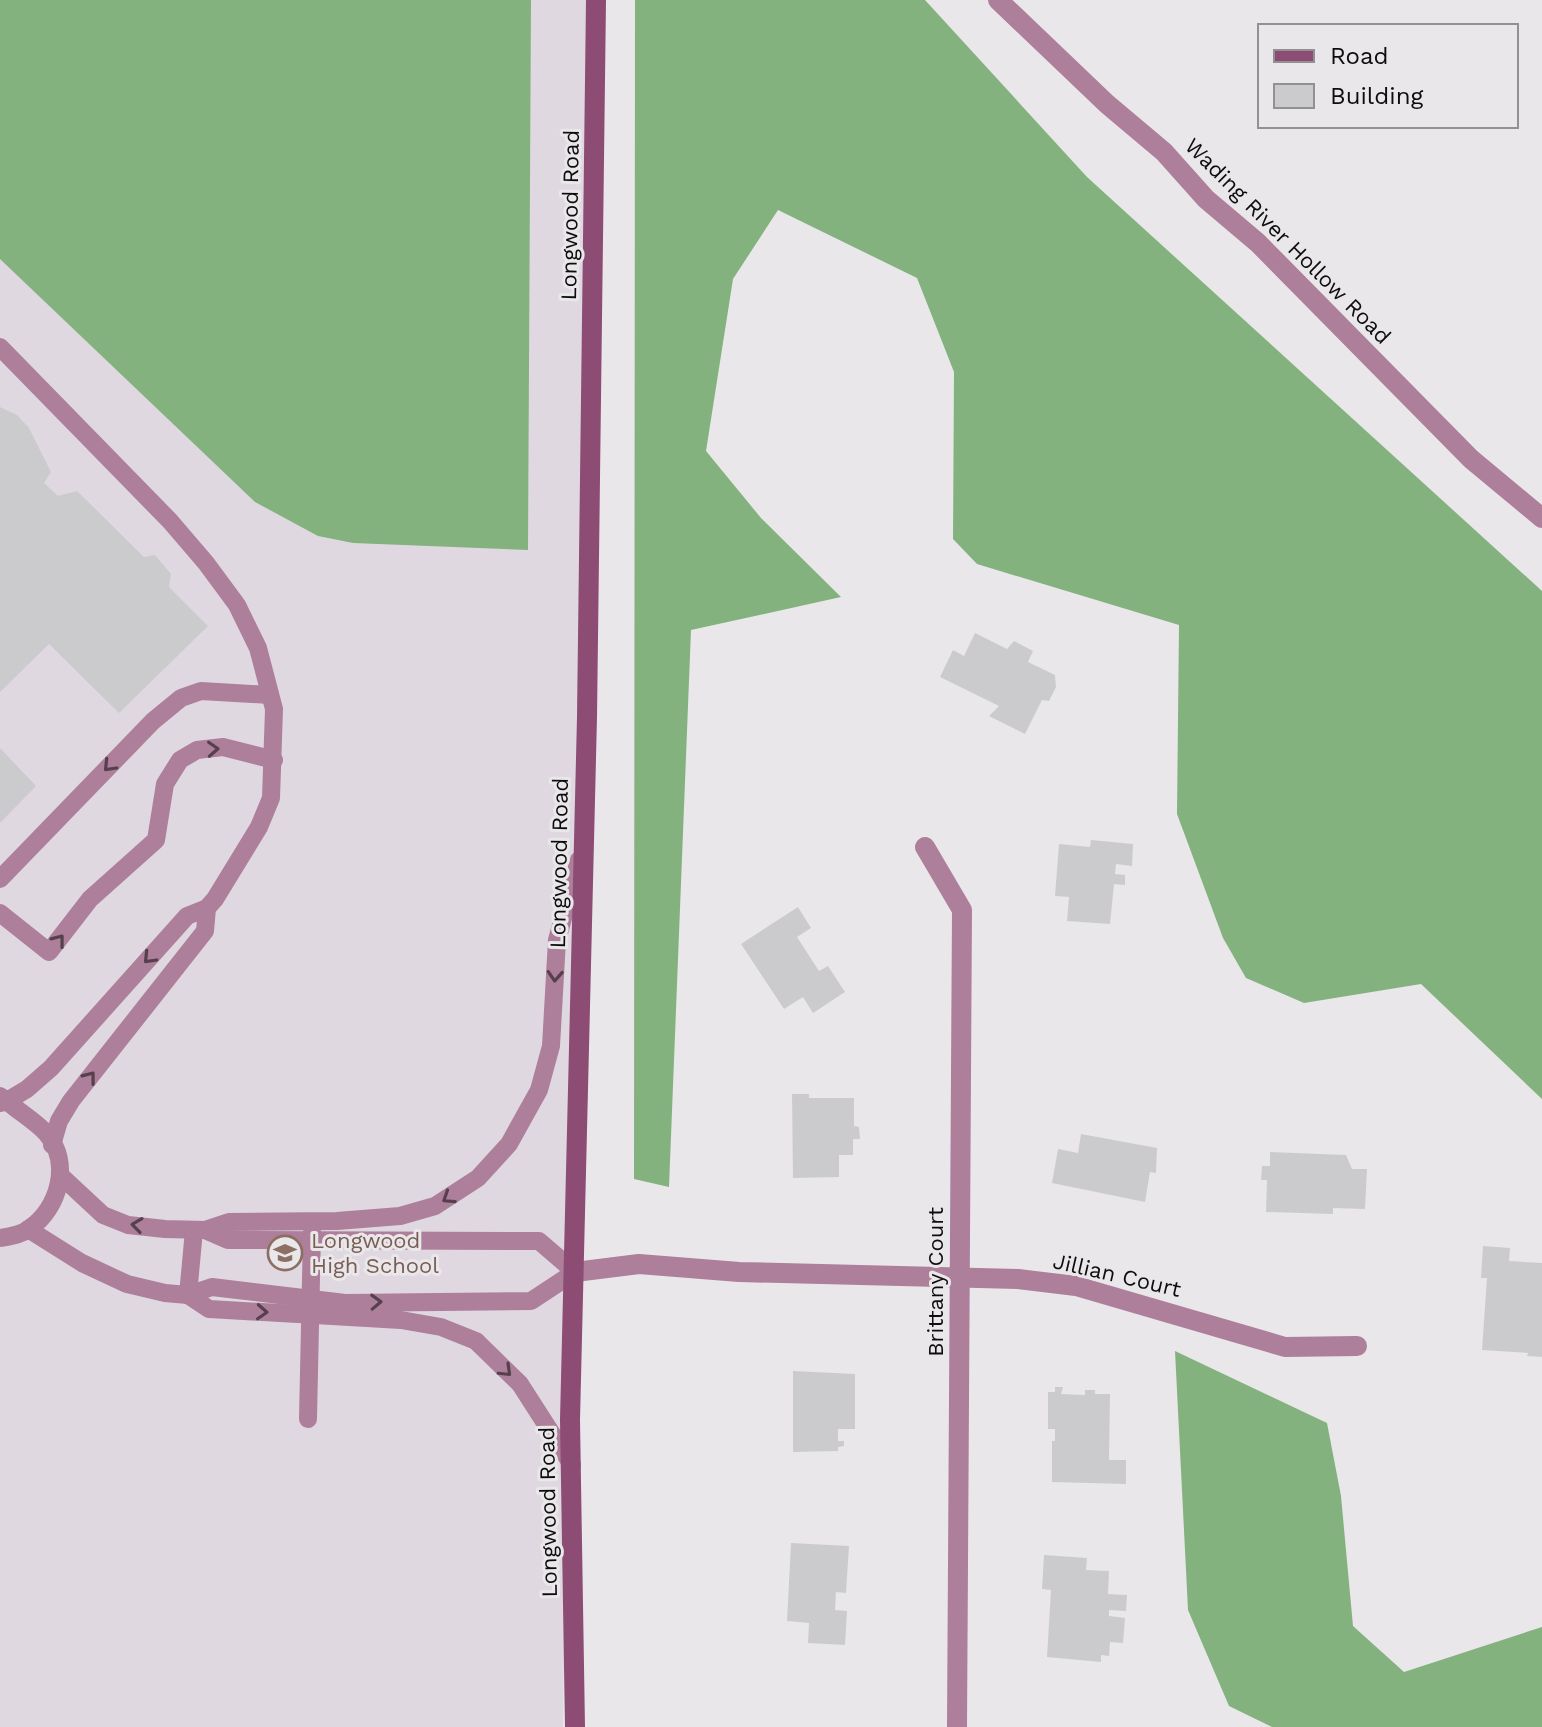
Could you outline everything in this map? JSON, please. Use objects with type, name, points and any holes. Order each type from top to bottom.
[{"type":"main road","name":"Longwood Road","points":[[575,1727],[570,1405],[591,498],[596,0]]},
{"type":"street","name":"Wading River Hollow Road","points":[[998,0],[1107,104],[1164,152],[1206,199],[1258,243],[1471,459],[1542,518]]},
{"type":"street","name":"Brittany Court","points":[[925,847],[962,910],[957,1727]]},
{"type":"street","name":"Jillian Court","points":[[575,1272],[639,1264],[739,1272],[1018,1279],[1076,1286],[1285,1347],[1357,1346]]},
{"type":"lane","points":[[0,347],[170,521],[206,563],[237,605],[258,648],[274,709],[271,798],[259,827],[237,866],[207,908],[205,931],[71,1101],[59,1121],[52,1145]]},
{"type":"lane","points":[[0,879],[153,721],[181,698],[201,691],[270,695]]},
{"type":"lane","points":[[0,913],[49,952],[90,899],[156,840],[165,784],[180,760],[197,750],[223,747],[274,760]]},
{"type":"lane","points":[[200,1230],[229,1222],[400,1216],[435,1206],[478,1178],[509,1144],[539,1090],[551,1046],[557,940],[583,846]]},
{"type":"lane","points":[[0,1238],[19,1234],[47,1212],[57,1193],[60,1175],[57,1155],[48,1135],[2,1100],[27,1089],[51,1068],[187,916],[207,908]]},
{"type":"lane","points":[[60,1175],[103,1215],[128,1225],[200,1230],[228,1240],[539,1241],[575,1272],[531,1301],[345,1303],[310,1307]]},
{"type":"lane","points":[[308,1419],[312,1221]]},
{"type":"lane","points":[[28,1229],[82,1263],[127,1284],[188,1295],[212,1287],[310,1307],[441,1327],[476,1341],[520,1384],[572,1465]]},
{"type":"lane","points":[[188,1295],[200,1230]]},
{"type":"shaded area","name":"Longwood High School","points":[[0,0],[594,0],[563,1727],[0,1727]]},
{"type":"green space","points":[[0,0],[531,0],[528,550],[353,543],[318,536],[255,502],[0,259]]},
{"type":"green space","points":[[635,0],[925,0],[1087,177],[1542,591],[1542,1099],[1421,984],[1304,1003],[1246,978],[1223,938],[1177,814],[1179,625],[977,564],[953,539],[954,372],[917,278],[778,210],[733,279],[706,451],[761,518],[841,597],[691,630],[669,1187],[634,1179]]},
{"type":"green space","points":[[1175,1351],[1327,1423],[1341,1496],[1353,1626],[1404,1672],[1542,1627],[1542,1727],[1272,1727],[1229,1706],[1188,1610]]},
{"type":"building","points":[[0,407],[17,415],[29,428],[51,472],[44,483],[58,496],[77,491],[144,557],[155,555],[171,574],[169,587],[208,626],[119,713],[49,644],[0,692]]},
{"type":"building","points":[[975,633],[1007,649],[1014,641],[1033,651],[1028,662],[1055,675],[1056,687],[1049,701],[1042,700],[1025,734],[989,716],[999,706],[940,677],[953,650],[964,656]]},
{"type":"building","points":[[0,748],[36,786],[0,823]]},
{"type":"building","points":[[1091,840],[1133,844],[1132,866],[1116,864],[1115,874],[1125,875],[1125,885],[1114,884],[1110,924],[1067,921],[1069,897],[1055,896],[1059,844],[1090,847]]},
{"type":"building","points":[[798,907],[811,928],[797,937],[819,971],[828,966],[845,992],[813,1013],[803,997],[784,1009],[741,944]]},
{"type":"building","points":[[792,1094],[809,1094],[809,1098],[854,1098],[854,1126],[859,1127],[860,1139],[853,1139],[853,1155],[839,1155],[839,1177],[793,1178]]},
{"type":"building","points":[[1081,1134],[1157,1148],[1156,1173],[1150,1172],[1145,1202],[1052,1183],[1058,1149],[1078,1153]]},
{"type":"building","points":[[1270,1152],[1346,1155],[1352,1169],[1367,1169],[1365,1209],[1333,1208],[1333,1214],[1266,1212],[1267,1180],[1261,1180],[1262,1166],[1270,1166]]},
{"type":"building","points":[[1483,1246],[1510,1248],[1509,1261],[1542,1263],[1542,1357],[1482,1350],[1487,1278],[1481,1278]]},
{"type":"building","points":[[793,1371],[855,1374],[855,1429],[838,1429],[838,1441],[844,1441],[844,1446],[838,1447],[838,1451],[793,1452]]},
{"type":"building","points":[[1055,1387],[1063,1387],[1061,1394],[1085,1395],[1085,1390],[1095,1390],[1095,1394],[1110,1394],[1109,1460],[1126,1460],[1126,1484],[1052,1482],[1055,1429],[1048,1429],[1048,1392],[1055,1392]]},
{"type":"building","points":[[791,1543],[849,1546],[846,1593],[836,1592],[835,1610],[847,1611],[845,1645],[808,1643],[809,1623],[787,1621]]},
{"type":"building","points":[[1044,1555],[1087,1558],[1086,1570],[1109,1571],[1108,1594],[1127,1595],[1126,1611],[1109,1610],[1109,1616],[1125,1618],[1123,1643],[1110,1642],[1109,1656],[1101,1655],[1101,1662],[1047,1657],[1051,1590],[1042,1589]]},
{"type":"place","name":"Longwood High School","points":[[285,1253]]}]
